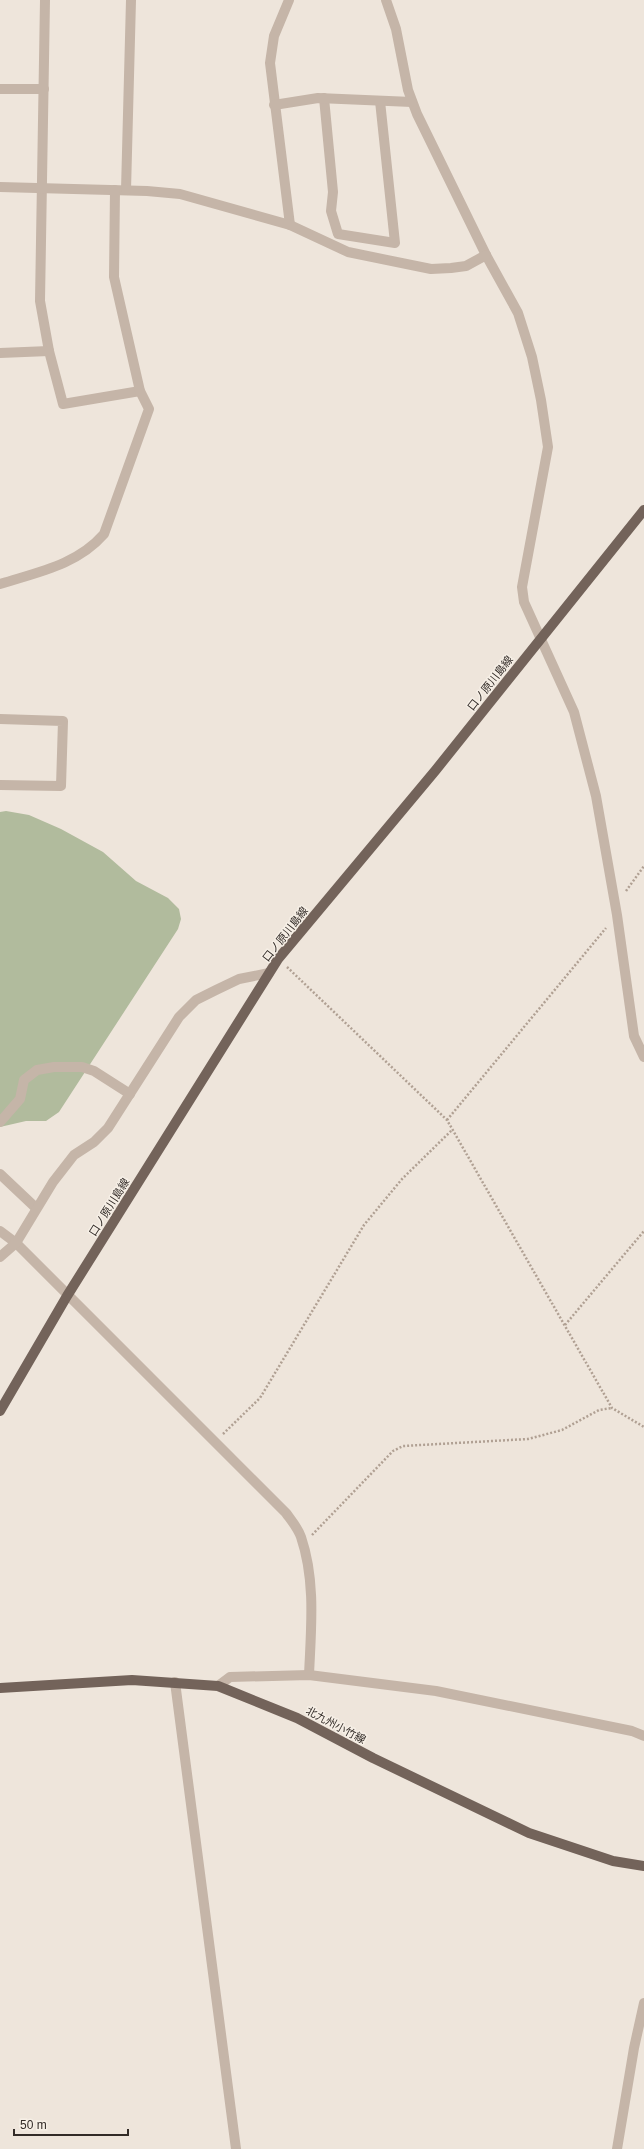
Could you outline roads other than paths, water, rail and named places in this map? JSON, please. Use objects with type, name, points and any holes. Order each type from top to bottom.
[{"type":"main road","name":"口ノ原川島線","points":[[0,1411],[67,1296],[278,959],[435,772],[644,510]]},
{"type":"main road","name":"北九州小竹線","points":[[0,1688],[118,1680],[175,1682],[218,1686],[297,1718],[373,1758],[529,1833],[613,1861],[644,1866]]},
{"type":"street","points":[[45,0],[40,301],[48,351],[63,404],[140,391]]},
{"type":"street","points":[[126,190],[131,0]]},
{"type":"street","points":[[289,0],[274,36],[270,63],[274,105],[290,224]]},
{"type":"street","points":[[386,0],[396,29],[408,90],[412,102],[486,255],[518,312],[532,356],[541,400],[548,447],[522,587],[524,602],[574,712],[596,796],[616,911],[634,1036],[644,1057]]},
{"type":"street","points":[[0,89],[44,89]]},
{"type":"street","points":[[274,105],[324,98],[412,102]]},
{"type":"street","points":[[324,98],[333,192],[331,211],[338,234],[395,243]]},
{"type":"street","points":[[380,101],[395,243],[395,261]]},
{"type":"street","points":[[0,187],[126,190],[180,194],[290,224],[348,252],[431,268],[466,266],[486,255]]},
{"type":"street","points":[[0,584],[69,562],[92,548],[104,534],[149,409],[140,391],[114,277],[115,190]]},
{"type":"street","points":[[0,353],[48,351]]},
{"type":"street","points":[[0,719],[63,720],[61,786],[0,785]]},
{"type":"street","points":[[0,1257],[16,1243],[53,1182],[74,1155],[94,1142],[108,1128],[179,1016],[196,1000],[239,979],[269,973]]},
{"type":"street","points":[[0,1122],[20,1099],[24,1080],[37,1070],[54,1067],[76,1066],[88,1069],[130,1094]]},
{"type":"street","points":[[0,1174],[36,1208]]},
{"type":"street","points":[[0,1231],[16,1243],[67,1296],[286,1513],[300,1535],[308,1563],[312,1613],[309,1675]]},
{"type":"street","points":[[218,1686],[230,1677],[309,1675],[436,1691],[555,1714],[632,1731],[644,1736]]},
{"type":"street","points":[[175,1682],[236,2149]]},
{"type":"street","points":[[617,2149],[634,2048],[644,2003]]}]
